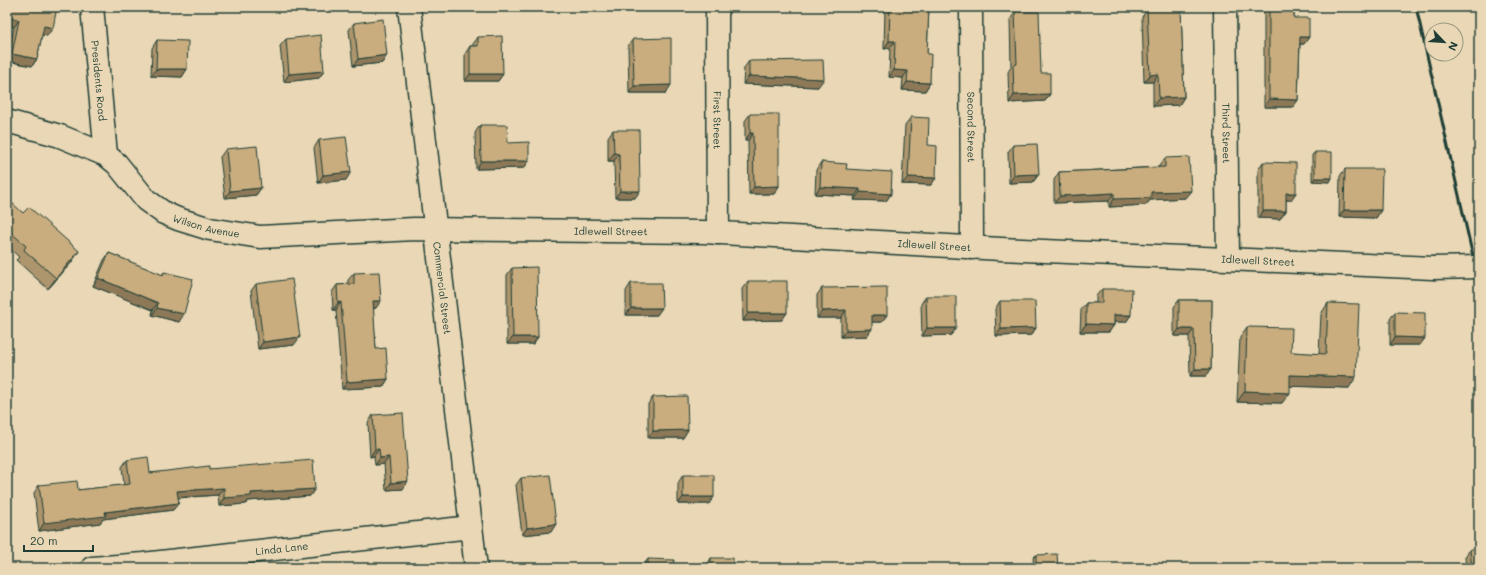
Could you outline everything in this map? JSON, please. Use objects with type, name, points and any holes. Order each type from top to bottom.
[{"type":"street","name":"Presidents Road","points":[[92,7],[106,155]]},
{"type":"street","name":"Commercial Street","points":[[409,7],[476,568]]},
{"type":"street","name":"First Street","points":[[718,7],[718,233]]},
{"type":"street","name":"Second Street","points":[[971,7],[972,248]]},
{"type":"street","name":"Third Street","points":[[1225,7],[1228,258]]},
{"type":"street","name":"Wilson Avenue","points":[[7,121],[60,136],[106,155],[117,164],[146,200],[164,213],[210,229],[260,237],[436,229]]},
{"type":"street","name":"Idlewell Street","points":[[436,229],[718,233],[972,248],[1433,268],[1479,267]]},
{"type":"street","name":"Linda Lane","points":[[92,568],[143,564],[471,527]]},
{"type":"building","points":[[7,7],[57,7],[53,28],[44,26],[37,59],[12,54],[19,20],[7,17]]},
{"type":"building","points":[[890,7],[929,7],[927,54],[931,54],[930,83],[907,82],[908,71],[894,70],[895,41],[889,41]]},
{"type":"building","points":[[1154,7],[1181,7],[1184,97],[1159,98],[1158,74],[1150,75],[1147,9],[1154,9]]},
{"type":"building","points":[[1269,7],[1294,7],[1294,18],[1309,18],[1309,37],[1300,37],[1298,100],[1269,99]]},
{"type":"building","points":[[1015,12],[1039,12],[1041,73],[1050,73],[1050,94],[1014,95],[1013,65],[1017,64]]},
{"type":"building","points":[[383,19],[387,55],[358,59],[354,23]]},
{"type":"building","points":[[321,35],[324,71],[289,74],[286,39]]},
{"type":"building","points":[[502,36],[503,74],[470,74],[470,46],[478,46],[478,37]]},
{"type":"building","points":[[671,38],[671,85],[634,86],[633,39]]},
{"type":"building","points":[[157,40],[188,41],[187,69],[156,69]]},
{"type":"building","points":[[823,60],[824,79],[749,76],[749,61]]},
{"type":"building","points":[[750,114],[779,114],[779,186],[754,187],[753,133],[750,133]]},
{"type":"building","points":[[911,117],[929,118],[928,145],[937,146],[936,178],[908,177]]},
{"type":"building","points":[[480,125],[507,125],[508,143],[529,142],[529,161],[481,161]]},
{"type":"building","points":[[613,130],[639,130],[640,191],[620,191],[619,154],[614,153]]},
{"type":"building","points":[[346,137],[351,172],[323,175],[319,140]]},
{"type":"building","points":[[1037,144],[1039,174],[1014,175],[1013,145]]},
{"type":"building","points":[[257,146],[261,188],[230,191],[226,149]]},
{"type":"building","points":[[1315,152],[1332,152],[1332,178],[1315,178]]},
{"type":"building","points":[[1189,157],[1191,191],[1151,192],[1151,198],[1114,199],[1114,193],[1060,196],[1059,172],[1165,167],[1165,158]]},
{"type":"building","points":[[821,162],[847,164],[846,169],[892,172],[891,194],[860,192],[860,189],[820,187]]},
{"type":"building","points":[[1263,162],[1296,163],[1296,193],[1286,193],[1286,211],[1263,211]]},
{"type":"building","points":[[1345,169],[1382,169],[1381,210],[1344,210]]},
{"type":"building","points":[[12,203],[23,213],[29,207],[79,251],[56,278],[24,250],[26,246],[7,229],[7,208]]},
{"type":"building","points":[[109,253],[163,275],[164,272],[193,279],[184,314],[157,308],[158,303],[98,278]]},
{"type":"building","points":[[537,267],[538,337],[513,337],[512,268]]},
{"type":"building","points":[[379,272],[381,301],[373,301],[376,349],[386,348],[388,379],[347,382],[341,302],[338,303],[337,285],[354,284],[354,273]]},
{"type":"building","points":[[292,279],[300,337],[263,342],[256,284]]},
{"type":"building","points":[[748,281],[787,281],[787,313],[748,313]]},
{"type":"building","points":[[631,283],[661,283],[662,308],[631,308]]},
{"type":"building","points":[[887,287],[887,315],[872,315],[872,329],[846,330],[846,310],[822,311],[822,288]]},
{"type":"building","points":[[1102,289],[1132,289],[1131,315],[1114,315],[1114,325],[1086,324],[1086,303],[1102,303]]},
{"type":"building","points":[[926,296],[956,296],[956,328],[927,328]]},
{"type":"building","points":[[1179,300],[1212,300],[1211,369],[1195,369],[1194,329],[1179,329]]},
{"type":"building","points":[[1000,301],[1035,301],[1036,328],[1001,329]]},
{"type":"building","points":[[1328,303],[1359,304],[1356,377],[1290,375],[1290,393],[1245,391],[1247,327],[1292,328],[1291,352],[1326,354]]},
{"type":"building","points":[[1395,312],[1425,313],[1425,338],[1395,337]]},
{"type":"building","points":[[687,396],[688,430],[653,431],[653,397]]},
{"type":"building","points":[[403,413],[408,481],[391,483],[389,457],[380,458],[379,449],[375,449],[373,415]]},
{"type":"building","points":[[148,457],[150,473],[209,466],[209,469],[313,460],[315,489],[251,493],[251,496],[224,498],[224,488],[177,491],[179,503],[105,512],[106,516],[44,523],[39,485],[77,481],[78,490],[130,484],[127,460]]},
{"type":"building","points":[[550,475],[556,524],[527,528],[521,478]]},
{"type":"building","points":[[683,475],[714,475],[714,497],[683,497]]},
{"type":"building","points":[[1470,549],[1479,549],[1479,568],[1472,568]]},
{"type":"building","points":[[1057,554],[1058,568],[1036,568],[1036,555]]},
{"type":"building","points":[[711,558],[733,558],[733,568],[711,568]]},
{"type":"building","points":[[648,559],[674,560],[673,568],[648,568]]},
{"type":"railway","points":[[1416,7],[1479,283]]}]
